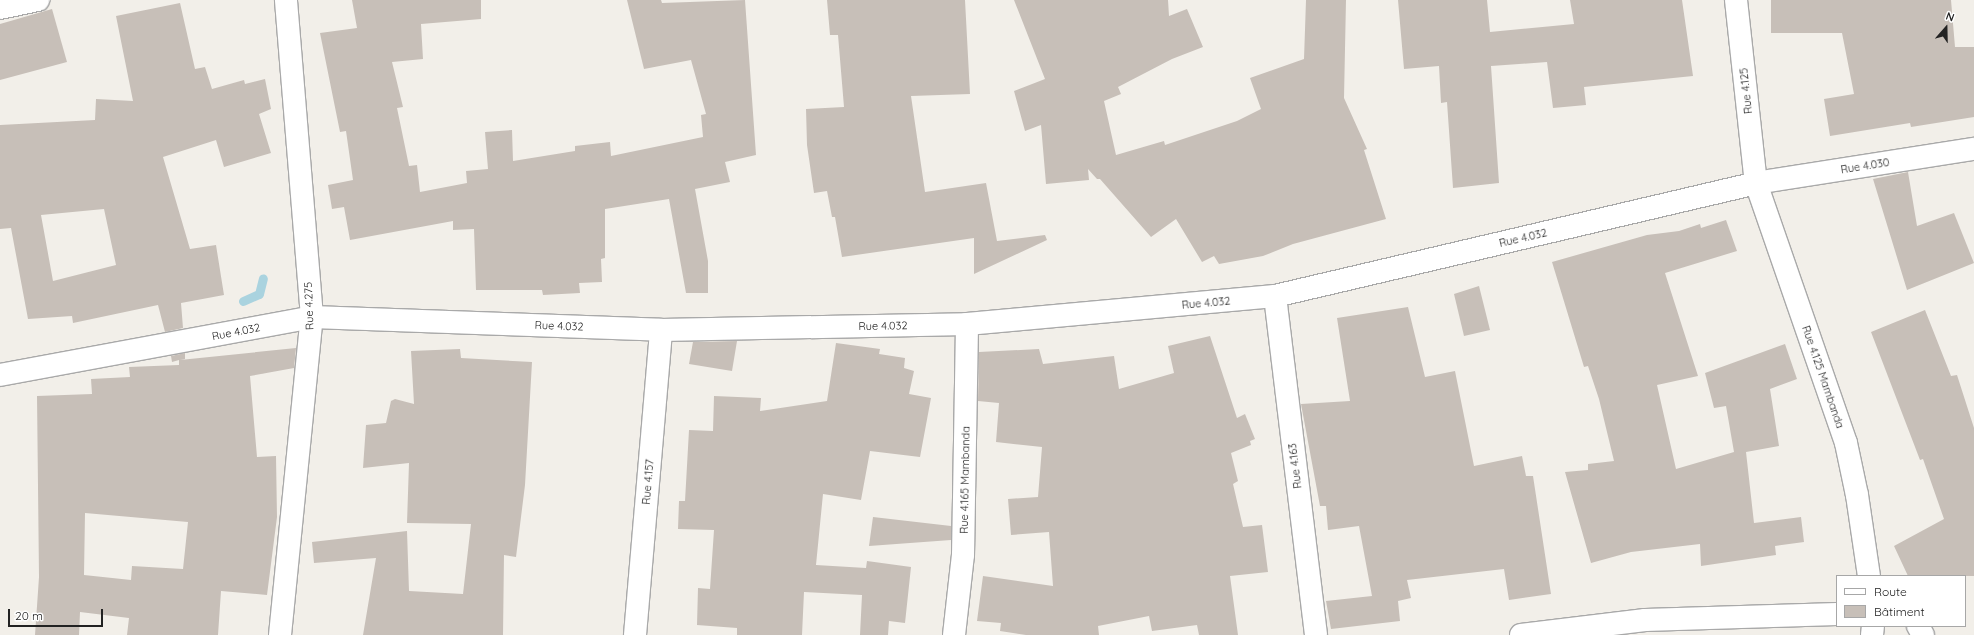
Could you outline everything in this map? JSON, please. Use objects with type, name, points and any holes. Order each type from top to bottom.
[{"type":"street","points":[[0,8],[38,0]]},
{"type":"street","name":"Rue 4.275","points":[[280,635],[312,318],[286,0]]},
{"type":"street","name":"Rue 4.125","points":[[1736,0],[1756,183]]},
{"type":"street","name":"Rue 4.030","points":[[1756,183],[1974,149]]},
{"type":"street","name":"Rue 4.032","points":[[0,375],[312,318],[661,330],[968,324],[1275,296],[1756,183]]},
{"type":"street","name":"Rue 4.125 Mambanda","points":[[1756,183],[1846,443],[1857,495],[1868,575]]},
{"type":"street","name":"Rue 4.163","points":[[1275,296],[1316,635]]},
{"type":"street","name":"Rue 4.165 Mambanda","points":[[954,635],[964,555],[968,324]]},
{"type":"street","name":"Rue 4.157","points":[[635,635],[661,330]]},
{"type":"street","points":[[1521,635],[1645,620],[1836,614]]},
{"type":"building","points":[[352,0],[481,0],[481,19],[421,24],[423,59],[392,62],[403,107],[397,108],[409,166],[417,165],[420,192],[467,183],[466,171],[488,169],[485,132],[512,130],[513,161],[575,151],[575,146],[610,142],[611,156],[703,137],[701,115],[706,114],[691,60],[644,69],[627,0],[661,0],[662,3],[745,0],[756,155],[725,162],[730,182],[695,189],[708,261],[708,293],[686,293],[669,199],[605,209],[605,258],[601,259],[602,282],[579,283],[580,293],[543,295],[542,290],[476,290],[474,229],[453,230],[453,221],[350,240],[344,207],[332,209],[328,185],[353,180],[346,131],[340,132],[320,33],[357,28]]},
{"type":"building","points":[[827,0],[965,0],[970,94],[911,96],[925,192],[986,183],[997,241],[1045,235],[1047,240],[974,274],[974,238],[842,257],[835,217],[832,217],[827,191],[814,193],[807,145],[806,109],[844,107],[838,35],[830,35]]},
{"type":"building","points":[[1014,0],[1168,0],[1169,16],[1187,9],[1203,47],[1172,59],[1118,87],[1121,94],[1104,101],[1116,155],[1164,141],[1165,145],[1237,121],[1261,109],[1250,78],[1304,59],[1306,0],[1346,0],[1344,98],[1367,149],[1364,150],[1386,219],[1293,244],[1263,256],[1219,264],[1214,256],[1202,262],[1176,219],[1151,237],[1100,179],[1097,179],[1088,169],[1089,180],[1046,184],[1041,125],[1025,131],[1014,91],[1045,79]]},
{"type":"building","points":[[1398,0],[1487,0],[1490,32],[1574,24],[1570,0],[1682,0],[1693,76],[1584,87],[1586,105],[1553,108],[1547,62],[1491,66],[1499,183],[1453,188],[1447,102],[1441,103],[1439,66],[1404,69]]},
{"type":"building","points":[[1771,0],[1951,0],[1955,47],[1974,47],[1974,117],[1911,127],[1910,123],[1830,136],[1824,99],[1854,94],[1842,33],[1771,33]]},
{"type":"building","points":[[180,3],[195,69],[205,67],[212,89],[244,80],[245,84],[265,79],[271,109],[259,114],[271,153],[224,167],[216,140],[163,157],[190,249],[216,245],[224,295],[181,303],[183,328],[165,332],[158,305],[73,323],[72,316],[28,319],[11,228],[0,229],[0,125],[95,120],[96,99],[133,101],[116,16]],"holes":[[[104,209],[116,265],[53,281],[41,215]]]},
{"type":"building","points":[[52,9],[67,62],[0,80],[0,24]]},
{"type":"building","points":[[1908,172],[1917,226],[1954,213],[1974,263],[1907,290],[1873,179]]},
{"type":"building","points":[[1726,220],[1737,251],[1665,273],[1698,376],[1657,385],[1676,469],[1734,452],[1726,406],[1714,408],[1705,373],[1785,344],[1797,379],[1770,389],[1779,446],[1746,452],[1754,523],[1801,517],[1804,542],[1775,546],[1776,555],[1701,566],[1700,544],[1631,552],[1591,563],[1565,472],[1588,470],[1588,464],[1614,461],[1599,399],[1588,366],[1584,367],[1552,262],[1647,235],[1679,231],[1700,224],[1701,228]]},
{"type":"building","points":[[1479,286],[1490,330],[1464,336],[1454,294]]},
{"type":"building","points":[[1408,307],[1425,377],[1455,371],[1474,466],[1522,456],[1526,476],[1533,476],[1551,594],[1509,600],[1504,569],[1407,580],[1411,598],[1398,601],[1400,621],[1331,629],[1326,601],[1372,596],[1359,526],[1328,530],[1326,506],[1320,506],[1301,404],[1350,401],[1337,318]]},
{"type":"building","points":[[1925,310],[1951,376],[1957,375],[1974,428],[1974,576],[1908,575],[1894,546],[1944,519],[1923,459],[1920,460],[1871,332]]},
{"type":"building","points":[[1210,336],[1237,418],[1245,414],[1255,439],[1250,441],[1251,445],[1231,453],[1238,481],[1233,484],[1243,527],[1262,525],[1268,572],[1230,576],[1238,635],[1199,635],[1197,625],[1152,631],[1149,616],[1098,626],[1099,635],[1026,635],[1000,631],[1001,623],[977,621],[983,576],[1053,586],[1049,532],[1011,535],[1008,499],[1038,497],[1042,447],[996,442],[999,403],[978,401],[979,352],[1039,349],[1043,364],[1114,356],[1119,389],[1174,373],[1168,346]]},
{"type":"building","points":[[737,341],[732,371],[689,364],[693,342]]},
{"type":"building","points":[[836,343],[880,349],[879,354],[905,358],[904,368],[914,371],[909,394],[931,398],[920,457],[870,451],[861,500],[823,494],[816,565],[866,568],[867,561],[911,567],[905,623],[889,621],[888,635],[860,635],[862,595],[804,592],[802,635],[737,635],[737,628],[697,625],[698,588],[710,589],[714,530],[678,529],[679,501],[685,501],[689,430],[713,431],[714,396],[761,398],[760,411],[827,401]]},
{"type":"building","points":[[296,348],[294,368],[250,376],[257,457],[276,456],[277,517],[267,595],[221,591],[218,635],[127,635],[129,618],[80,612],[79,635],[35,635],[39,577],[37,396],[92,394],[91,379],[130,377],[129,367],[179,365],[179,360],[172,362],[171,356],[185,353],[185,359]],"holes":[[[85,513],[188,522],[183,569],[132,566],[131,580],[84,575]]]},
{"type":"building","points":[[460,349],[461,358],[532,362],[525,485],[516,557],[504,555],[503,635],[363,635],[376,558],[314,563],[312,542],[407,531],[409,591],[463,594],[471,524],[407,523],[409,463],[363,468],[366,425],[386,423],[391,401],[395,399],[414,404],[411,351]]},
{"type":"building","points":[[873,517],[951,526],[951,540],[869,546]]},
{"type":"waterway","points":[[243,301],[259,294],[263,278]]}]
